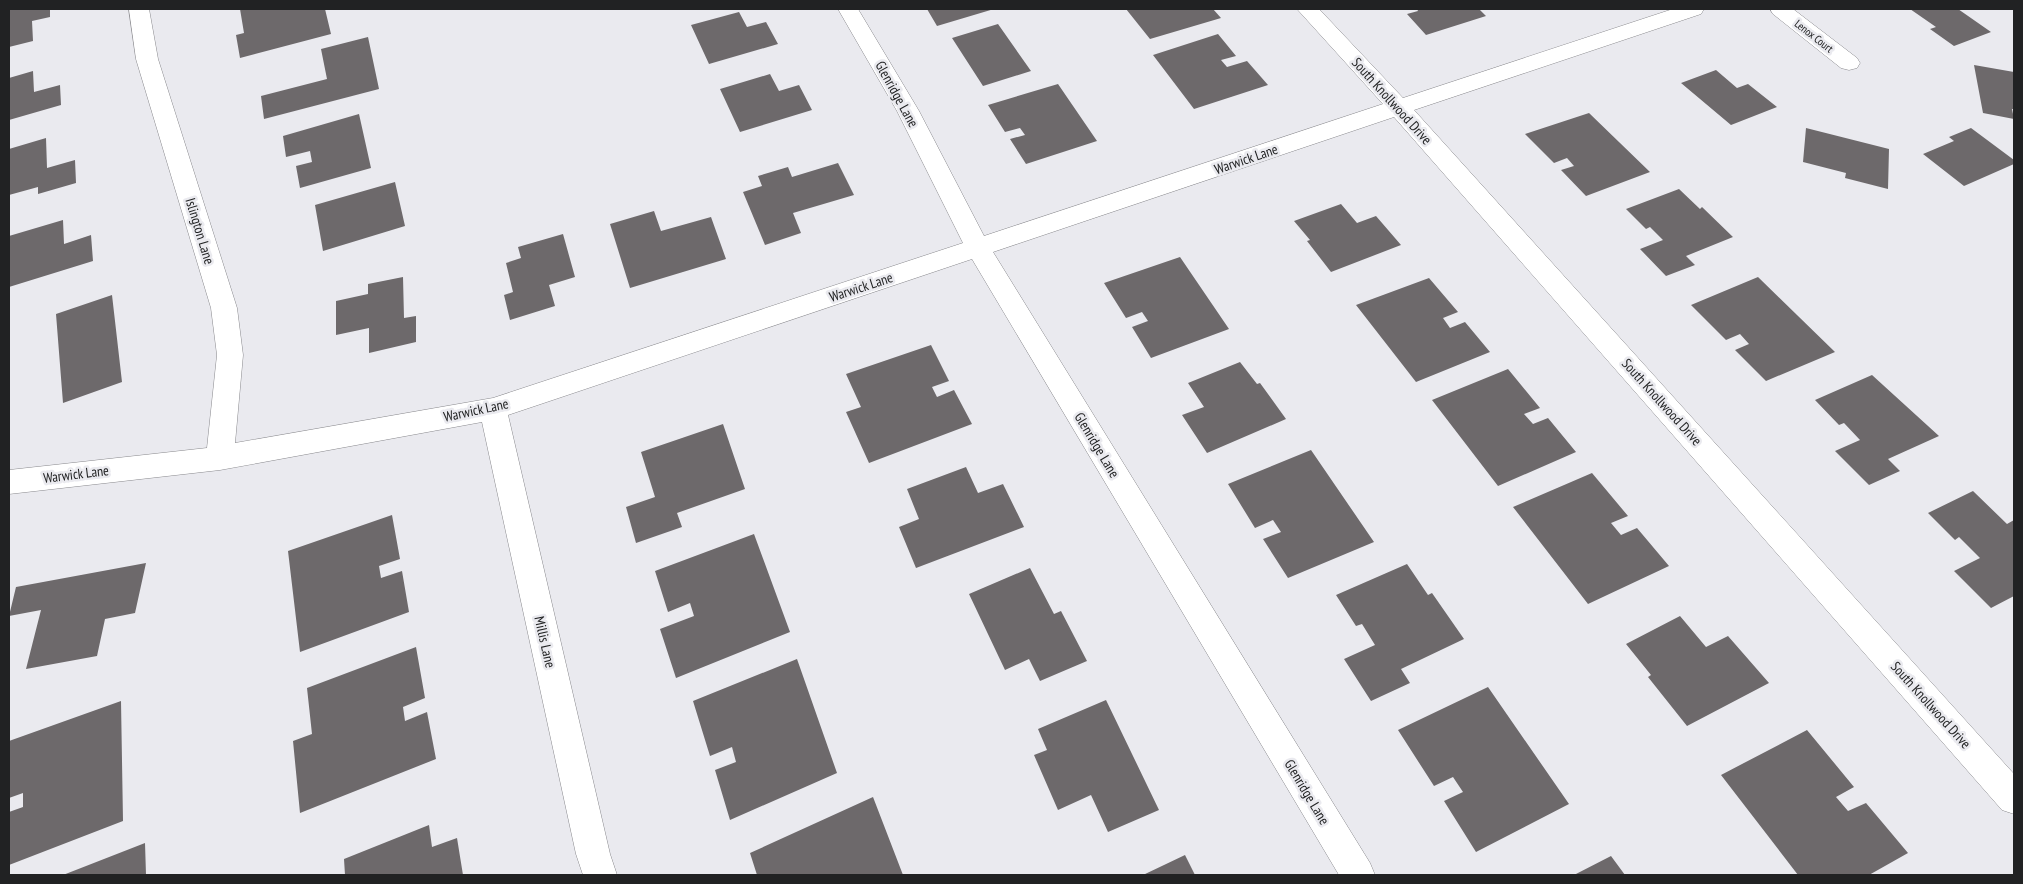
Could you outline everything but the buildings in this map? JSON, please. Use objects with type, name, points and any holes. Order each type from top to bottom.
[{"type":"street","name":"Islington Lane","points":[[139,9],[147,59],[224,308],[230,355],[220,458]]},
{"type":"street","name":"Glenridge Lane","points":[[848,9],[908,111],[978,248],[1358,875]]},
{"type":"street","name":"South Knollwood Drive","points":[[1307,9],[1399,108],[2014,798]]},
{"type":"street","name":"Warwick Lane","points":[[9,482],[220,458],[493,409],[1694,9]]},
{"type":"street","name":"Lenox Court","points":[[1780,9],[1848,63]]},
{"type":"street","name":"Millis Lane","points":[[493,409],[591,845],[600,875]]}]
